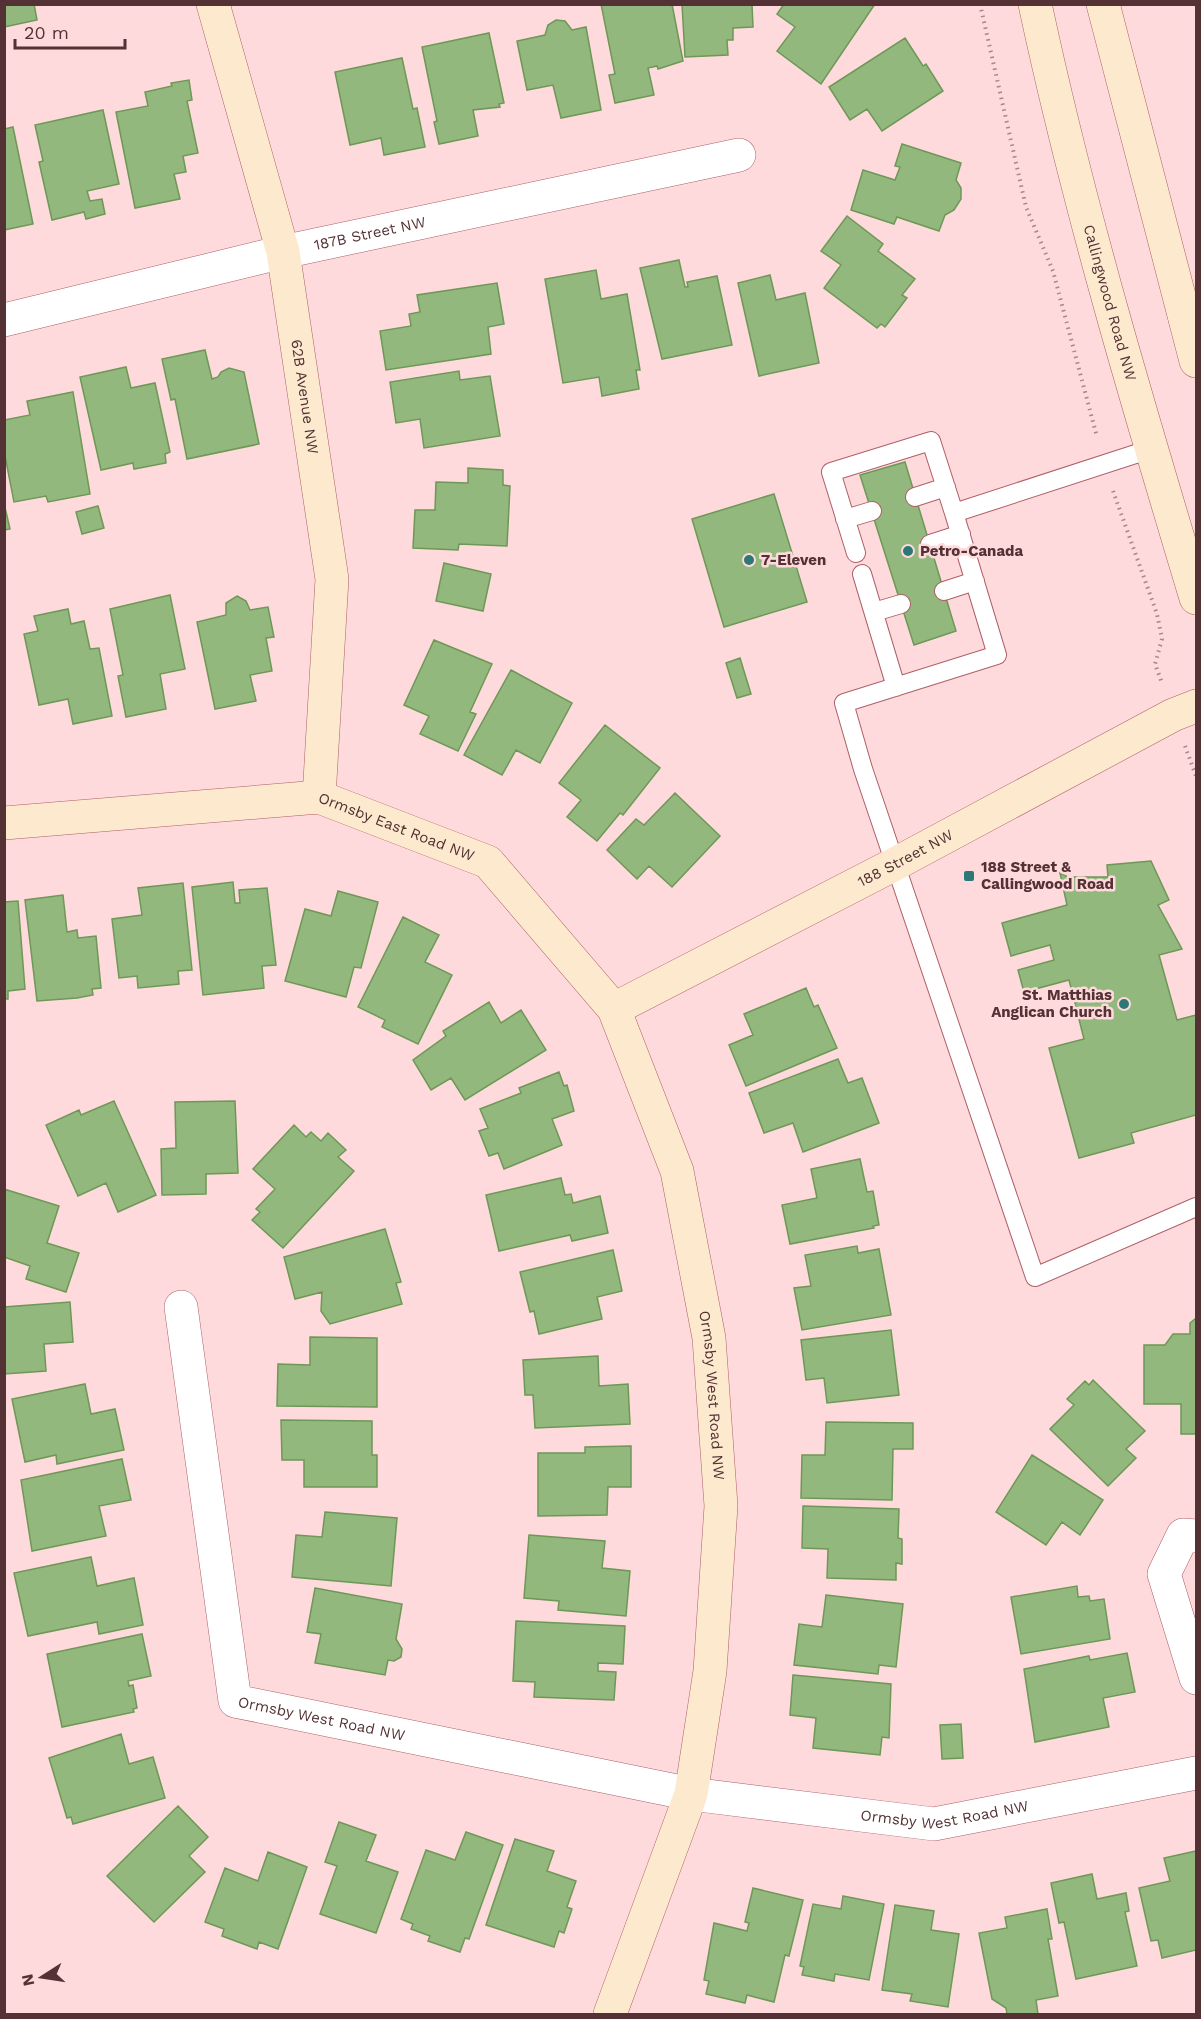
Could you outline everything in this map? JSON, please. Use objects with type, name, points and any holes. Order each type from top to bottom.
[{"type":"street","name":"62B Avenue NW","points":[[213,4],[283,252],[332,579],[319,797]]},
{"type":"street","name":"Callingwood Road NW","points":[[1035,4],[1058,109],[1151,449],[1197,598]]},
{"type":"street","points":[[1103,4],[1197,361]]},
{"type":"street","name":"187B Street NW","points":[[4,320],[283,252],[739,154]]},
{"type":"street","name":"188 Street NW","points":[[614,1009],[895,864],[1185,710]]},
{"type":"street","name":"Ormsby East Road NW","points":[[4,823],[319,797],[488,862],[614,1009]]},
{"type":"street","name":"Ormsby West Road NW","points":[[610,2014],[691,1794],[710,1671],[721,1506],[709,1338],[677,1171],[614,1009]]},
{"type":"street","name":"Ormsby West Road NW","points":[[181,1307],[235,1701],[691,1794],[934,1824],[1197,1773]]},
{"type":"street","points":[[1197,1536],[1183,1535],[1164,1574],[1197,1678]]},
{"type":"lane","points":[[856,554],[831,472],[931,441],[997,655],[844,703],[895,864],[1035,1277],[1197,1207]]},
{"type":"lane","points":[[954,513],[1151,449]]},
{"type":"lane","points":[[915,497],[946,487]]},
{"type":"lane","points":[[845,519],[872,511]]},
{"type":"lane","points":[[930,544],[961,534]]},
{"type":"lane","points":[[862,574],[896,687]]},
{"type":"lane","points":[[944,591],[975,581]]},
{"type":"lane","points":[[874,612],[901,604]]},
{"type":"path","points":[[980,4],[1026,207],[1053,271],[1104,465],[1157,614],[1161,639],[1155,664],[1185,710],[1197,776]]},
{"type":"building","points":[[4,4],[34,4],[37,20],[4,27]]},
{"type":"building","points":[[601,4],[672,4],[683,61],[658,69],[657,66],[648,68],[654,95],[615,103],[609,75],[615,74]]},
{"type":"building","points":[[682,4],[752,4],[753,27],[733,28],[733,40],[727,40],[728,55],[685,57]]},
{"type":"building","points":[[784,4],[875,4],[821,84],[777,51],[795,27],[777,14]]},
{"type":"building","points":[[556,20],[565,21],[572,30],[586,27],[601,110],[561,118],[553,85],[527,90],[517,41],[545,35],[548,25]]},
{"type":"building","points":[[489,33],[504,103],[499,104],[500,107],[473,110],[478,136],[439,144],[434,122],[437,121],[422,47]]},
{"type":"building","points":[[905,38],[923,66],[926,64],[943,91],[882,131],[867,109],[850,120],[829,87]]},
{"type":"building","points":[[402,58],[413,109],[417,108],[425,147],[384,155],[381,138],[350,145],[335,72]]},
{"type":"building","points":[[189,80],[192,100],[187,101],[198,153],[183,156],[186,172],[174,174],[180,199],[135,208],[116,112],[148,106],[145,92],[172,86],[171,83]]},
{"type":"building","points":[[103,110],[119,184],[87,191],[90,201],[102,199],[105,214],[86,219],[84,212],[52,220],[39,162],[43,161],[35,125]]},
{"type":"building","points":[[13,127],[33,224],[4,230],[4,129]]},
{"type":"building","points":[[902,144],[961,163],[956,180],[961,188],[961,199],[954,210],[945,215],[939,231],[897,217],[894,224],[851,210],[863,170],[895,180],[900,167],[895,166]]},
{"type":"building","points":[[847,216],[883,244],[878,251],[915,279],[902,295],[907,298],[885,327],[881,324],[877,328],[824,288],[841,265],[821,251]]},
{"type":"building","points":[[679,260],[685,287],[688,287],[687,282],[717,276],[732,345],[662,359],[640,268]]},
{"type":"building","points":[[596,270],[601,299],[627,294],[640,370],[636,370],[639,389],[602,396],[599,377],[563,383],[545,279]]},
{"type":"building","points":[[770,275],[776,300],[805,293],[819,363],[759,376],[738,283]]},
{"type":"building","points":[[497,283],[504,324],[488,327],[491,354],[386,370],[380,331],[411,326],[409,314],[420,312],[417,295]]},
{"type":"building","points":[[205,350],[212,379],[229,368],[244,372],[259,444],[187,459],[175,399],[171,400],[162,359]]},
{"type":"building","points":[[126,367],[131,388],[155,383],[170,452],[165,454],[166,463],[134,469],[133,463],[101,470],[80,377]]},
{"type":"building","points":[[459,371],[460,380],[490,376],[500,436],[424,448],[420,419],[396,423],[390,382]]},
{"type":"building","points":[[73,392],[90,494],[48,502],[46,496],[14,502],[4,451],[4,420],[30,415],[27,401]]},
{"type":"building","name":"Petro-Canada","points":[[905,462],[956,631],[914,645],[860,475]]},
{"type":"building","points":[[468,468],[503,470],[503,485],[510,486],[507,546],[459,544],[458,550],[413,548],[415,510],[435,510],[436,482],[468,483]]},
{"type":"building","name":"7-Eleven","points":[[774,494],[807,602],[724,627],[692,519]]},
{"type":"building","points":[[4,503],[10,529],[4,530]]},
{"type":"building","points":[[98,506],[104,528],[82,534],[76,512]]},
{"type":"building","points":[[444,563],[491,574],[483,611],[436,601]]},
{"type":"building","points":[[170,595],[185,669],[160,674],[166,709],[126,717],[118,676],[123,675],[110,609]]},
{"type":"building","points":[[237,596],[246,601],[250,610],[268,607],[274,637],[266,638],[272,671],[250,675],[256,701],[215,709],[197,622],[226,615],[226,603]]},
{"type":"building","points":[[68,609],[71,624],[84,621],[90,649],[99,648],[112,716],[73,724],[68,699],[39,705],[24,634],[38,631],[34,616]]},
{"type":"building","points":[[434,640],[492,664],[470,712],[476,714],[458,751],[420,734],[429,716],[404,705]]},
{"type":"building","points":[[740,658],[751,694],[737,698],[726,663]]},
{"type":"building","points":[[511,670],[572,703],[540,763],[516,750],[502,775],[464,755]]},
{"type":"building","points":[[605,725],[660,768],[623,815],[620,813],[597,841],[567,817],[581,800],[559,783]]},
{"type":"building","points":[[675,793],[720,836],[672,887],[649,866],[637,879],[607,850],[636,819],[644,825]]},
{"type":"building","name":"St. Matthias Anglican Church","points":[[1151,861],[1169,900],[1158,905],[1182,949],[1159,955],[1177,1020],[1196,1015],[1196,1115],[1131,1133],[1134,1143],[1079,1158],[1049,1048],[1084,1039],[1069,980],[1024,992],[1018,970],[1054,960],[1050,945],[1011,956],[1002,923],[1067,905],[1060,873],[1068,877],[1108,877],[1107,865]]},
{"type":"building","points":[[233,882],[235,903],[240,903],[239,890],[267,888],[276,965],[262,966],[264,988],[203,995],[192,887]]},
{"type":"building","points":[[183,883],[192,970],[178,971],[179,984],[138,988],[137,976],[119,978],[112,919],[142,915],[138,888]]},
{"type":"building","points":[[338,891],[378,902],[361,968],[354,967],[346,997],[285,981],[305,909],[331,916]]},
{"type":"building","points":[[63,895],[67,932],[77,930],[78,938],[96,936],[101,988],[92,989],[93,995],[37,1001],[25,900]]},
{"type":"building","points":[[18,901],[25,989],[8,991],[8,999],[4,999],[4,902]]},
{"type":"building","points":[[403,917],[439,935],[425,962],[452,975],[418,1044],[382,1027],[385,1020],[358,1007]]},
{"type":"building","points":[[806,988],[814,1007],[818,1005],[837,1048],[746,1086],[729,1045],[753,1035],[744,1014]]},
{"type":"building","points":[[489,1002],[501,1023],[521,1010],[546,1050],[465,1100],[451,1078],[431,1090],[413,1060],[446,1036],[443,1031]]},
{"type":"building","points":[[838,1059],[848,1083],[862,1078],[879,1123],[803,1152],[793,1123],[764,1133],[749,1093]]},
{"type":"building","points":[[559,1072],[564,1086],[567,1085],[574,1111],[552,1119],[562,1145],[504,1169],[498,1153],[489,1156],[479,1131],[488,1128],[480,1109],[521,1093],[519,1088]]},
{"type":"building","points":[[114,1101],[156,1195],[118,1212],[106,1183],[78,1196],[46,1125],[79,1110],[81,1115]]},
{"type":"building","points":[[235,1101],[238,1173],[206,1174],[206,1194],[162,1195],[161,1149],[176,1148],[175,1102]]},
{"type":"building","points":[[294,1125],[306,1137],[311,1132],[321,1141],[328,1133],[346,1150],[338,1157],[354,1171],[283,1248],[252,1220],[260,1212],[256,1209],[275,1189],[253,1169]]},
{"type":"building","points":[[860,1159],[867,1192],[873,1191],[879,1225],[873,1226],[874,1228],[790,1244],[782,1205],[817,1198],[811,1169]]},
{"type":"building","points":[[561,1178],[565,1195],[571,1194],[573,1203],[600,1196],[608,1233],[572,1241],[570,1235],[499,1251],[486,1195]]},
{"type":"building","points":[[4,1189],[59,1206],[47,1243],[79,1253],[66,1292],[26,1279],[30,1266],[4,1257]]},
{"type":"building","points":[[385,1229],[401,1282],[396,1283],[402,1304],[330,1324],[321,1311],[322,1292],[295,1299],[284,1257]]},
{"type":"building","points":[[857,1246],[858,1253],[879,1249],[891,1315],[802,1330],[794,1288],[811,1286],[805,1255]]},
{"type":"building","points":[[613,1250],[622,1291],[597,1297],[602,1319],[539,1334],[534,1311],[530,1312],[520,1272]]},
{"type":"building","points":[[70,1302],[73,1342],[44,1344],[46,1371],[4,1374],[4,1307]]},
{"type":"building","points":[[1196,1318],[1196,1434],[1181,1434],[1181,1404],[1144,1404],[1144,1345],[1165,1345],[1173,1334],[1190,1334],[1190,1323]]},
{"type":"building","points":[[891,1330],[899,1395],[827,1403],[824,1378],[806,1380],[801,1340]]},
{"type":"building","points":[[310,1337],[377,1338],[377,1407],[277,1406],[278,1364],[310,1365]]},
{"type":"building","points":[[598,1356],[599,1386],[628,1384],[630,1424],[535,1428],[533,1395],[525,1395],[523,1360]]},
{"type":"building","points":[[1093,1380],[1145,1431],[1126,1449],[1136,1458],[1108,1486],[1050,1429],[1074,1405],[1067,1399],[1085,1381],[1089,1385]]},
{"type":"building","points":[[85,1384],[91,1414],[115,1409],[124,1450],[57,1464],[56,1455],[25,1462],[12,1399]]},
{"type":"building","points":[[281,1420],[372,1421],[372,1455],[377,1455],[377,1487],[304,1487],[304,1460],[282,1460]]},
{"type":"building","points":[[826,1422],[913,1423],[913,1449],[893,1449],[892,1500],[801,1498],[802,1455],[825,1455]]},
{"type":"building","points":[[631,1446],[631,1487],[608,1487],[607,1515],[538,1516],[538,1453],[585,1453],[585,1447]]},
{"type":"building","points":[[1032,1455],[1103,1500],[1080,1535],[1062,1522],[1046,1545],[996,1512]]},
{"type":"building","points":[[122,1459],[131,1500],[99,1506],[106,1536],[32,1551],[21,1480]]},
{"type":"building","points":[[803,1506],[899,1509],[898,1538],[902,1539],[902,1564],[896,1563],[896,1580],[827,1578],[828,1549],[802,1548]]},
{"type":"building","points":[[325,1512],[397,1518],[391,1586],[292,1577],[296,1535],[322,1537]]},
{"type":"building","points":[[529,1535],[605,1541],[602,1568],[630,1571],[626,1616],[558,1610],[559,1601],[524,1598]]},
{"type":"building","points":[[91,1557],[97,1586],[134,1578],[143,1625],[99,1634],[97,1622],[28,1636],[14,1573]]},
{"type":"building","points":[[1077,1586],[1078,1597],[1089,1596],[1090,1601],[1104,1599],[1110,1639],[1021,1654],[1011,1597]]},
{"type":"building","points":[[315,1588],[402,1604],[396,1639],[402,1649],[401,1657],[394,1661],[388,1660],[385,1675],[315,1663],[321,1634],[307,1632]]},
{"type":"building","points":[[826,1595],[903,1604],[896,1667],[879,1665],[878,1674],[794,1665],[799,1624],[822,1627]]},
{"type":"building","points":[[516,1621],[625,1626],[623,1664],[598,1663],[598,1671],[616,1672],[614,1700],[534,1697],[535,1682],[513,1681]]},
{"type":"building","points":[[142,1634],[151,1676],[128,1681],[129,1686],[133,1685],[137,1708],[133,1709],[134,1712],[62,1727],[47,1654]]},
{"type":"building","points":[[1127,1653],[1135,1692],[1103,1698],[1109,1727],[1035,1742],[1024,1669],[1089,1656],[1090,1660]]},
{"type":"building","points":[[793,1675],[891,1684],[889,1738],[882,1737],[880,1755],[813,1748],[816,1718],[790,1715]]},
{"type":"building","points":[[961,1724],[963,1758],[942,1759],[940,1725]]},
{"type":"building","points":[[121,1734],[129,1764],[153,1757],[165,1798],[73,1824],[71,1817],[67,1818],[49,1758]]},
{"type":"building","points":[[178,1806],[208,1837],[189,1856],[205,1872],[154,1922],[107,1876]]},
{"type":"building","points":[[339,1822],[376,1835],[366,1861],[398,1872],[376,1933],[320,1914],[337,1866],[325,1862]]},
{"type":"building","points":[[466,1832],[503,1845],[469,1939],[465,1938],[460,1952],[428,1941],[430,1936],[411,1929],[413,1924],[401,1919],[426,1850],[455,1860]]},
{"type":"building","points":[[515,1839],[554,1851],[547,1871],[576,1881],[567,1907],[572,1909],[564,1933],[559,1931],[554,1947],[486,1925]]},
{"type":"building","points":[[1196,1851],[1196,1950],[1162,1958],[1158,1940],[1151,1941],[1139,1888],[1170,1881],[1164,1858]]},
{"type":"building","points":[[268,1852],[307,1867],[278,1949],[259,1942],[257,1949],[222,1936],[224,1929],[205,1922],[225,1868],[258,1881]]},
{"type":"building","points":[[1092,1874],[1097,1899],[1126,1893],[1129,1911],[1125,1912],[1137,1966],[1076,1979],[1064,1922],[1059,1923],[1051,1883]]},
{"type":"building","points":[[753,1888],[803,1900],[789,1956],[785,1955],[774,2002],[747,1995],[745,2003],[706,1994],[709,1981],[704,1980],[714,1923],[747,1931],[749,1923],[745,1922]]},
{"type":"building","points":[[843,1896],[884,1904],[869,1980],[835,1974],[834,1981],[802,1975],[804,1967],[800,1966],[813,1904],[841,1909]]},
{"type":"building","points":[[895,1905],[934,1911],[931,1930],[959,1934],[948,2007],[910,2001],[912,1994],[882,1990]]},
{"type":"building","points":[[1047,1909],[1052,1939],[1048,1939],[1058,1996],[1036,2000],[1038,2014],[1007,2014],[1006,2008],[992,1999],[979,1933],[1007,1928],[1005,1917]]},
{"type":"place","name":"Petro-Canada","points":[[908,551]]},
{"type":"place","name":"7-Eleven","points":[[749,560]]},
{"type":"place","name":"188 Street & Callingwood Road","points":[[969,876]]},
{"type":"place","name":"St. Matthias Anglican Church","points":[[1124,1004]]}]
